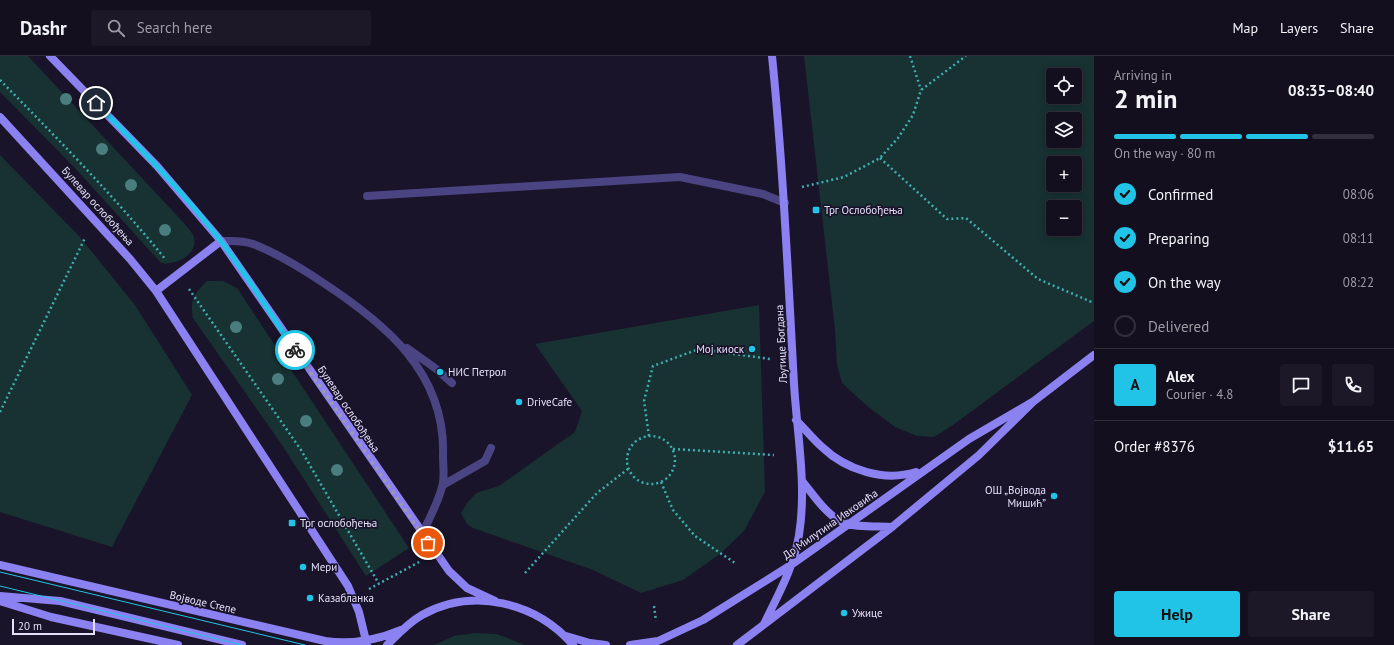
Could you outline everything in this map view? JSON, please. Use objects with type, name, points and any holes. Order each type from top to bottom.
[{"type":"main road","name":"Булевар ослобођења","points":[[50,56],[157,166],[220,241],[435,553],[449,571],[462,584],[495,601],[511,605],[540,616],[565,636],[573,645]]},
{"type":"main road","name":"Љутице Богдана","points":[[764,624],[791,565],[799,534],[802,481],[796,420],[784,192],[772,56]]},
{"type":"main road","name":"Булевар ослобођења","points":[[0,116],[130,258],[156,292],[337,568],[353,596],[367,643]]},
{"type":"main road","points":[[156,292],[220,241]]},
{"type":"main road","name":"Др Милутина Ивковића","points":[[737,645],[892,527],[979,455],[1034,401],[1094,355]]},
{"type":"main road","name":"Др Милутина Ивковића","points":[[630,645],[658,641],[683,631],[791,565],[968,439],[1034,401]]},
{"type":"main road","points":[[796,420],[822,448],[854,468],[886,476],[905,476],[924,470]]},
{"type":"main road","points":[[802,481],[840,521],[848,524],[892,527]]},
{"type":"main road","name":"Војводе Степе","points":[[0,565],[325,641],[367,643],[402,630]]},
{"type":"main road","points":[[0,596],[60,601],[242,645]]},
{"type":"main road","points":[[0,601],[51,617],[178,645]]},
{"type":"main road","name":"Булевар ослобођења","points":[[387,645],[402,630],[422,615],[445,606],[470,601],[495,601]]},
{"type":"main road","points":[[565,636],[590,643],[606,645]]},
{"type":"lane","points":[[367,196],[680,177],[763,194],[784,203]]},
{"type":"lane","points":[[220,241],[237,241],[253,244],[309,274],[360,306],[402,345],[435,368],[452,383]]},
{"type":"lane","points":[[402,345],[423,375],[437,405],[444,437],[443,485],[422,534]]},
{"type":"lane","points":[[443,485],[485,461],[491,448]]},
{"type":"path","points":[[910,56],[921,90]]},
{"type":"path","points":[[784,192],[844,177],[880,158],[898,138],[913,115],[921,90],[966,56]]},
{"type":"path","points":[[0,80],[138,226],[178,275],[207,314],[301,450],[379,584]]},
{"type":"path","points":[[880,158],[947,219],[966,218],[1038,279],[1094,303]]},
{"type":"path","points":[[0,412],[90,229],[96,221]]},
{"type":"path","points":[[648,436],[644,401],[654,366],[699,349],[770,359]]},
{"type":"path","points":[[673,449],[674,464],[667,477],[661,482],[646,483],[639,481],[628,469],[627,461],[632,445],[638,440],[648,436],[661,438],[673,449],[774,455]]},
{"type":"path","points":[[525,572],[598,493],[628,469]]},
{"type":"path","points":[[661,482],[673,510],[695,536],[735,562]]},
{"type":"path","points":[[353,596],[379,584],[435,553]]},
{"type":"green space","points":[[0,56],[28,56],[188,228],[193,235],[194,242],[190,253],[173,263],[161,263],[74,167],[0,92]]},
{"type":"green space","points":[[804,56],[1094,56],[1094,321],[953,425],[934,437],[917,436],[895,427],[866,405],[842,383],[837,365],[835,330]]},
{"type":"green space","points":[[0,155],[79,236],[135,305],[192,395],[112,547],[0,512]]},
{"type":"green space","points":[[207,281],[223,281],[237,288],[409,548],[366,576],[282,445],[193,318],[192,302],[198,290]]},
{"type":"green space","points":[[759,305],[765,492],[744,531],[720,554],[683,580],[641,593],[593,570],[473,528],[467,524],[461,513],[476,493],[499,486],[575,432],[582,411],[535,344]]},
{"type":"green space","points":[[475,633],[497,634],[525,645],[434,645],[454,636]]},
{"type":"tram line","points":[[0,572],[305,645]]},
{"type":"tram line","points":[[0,586],[242,645]]},
{"type":"way so far","points":[[295,350],[428,543]]},
{"type":"place","name":"Трг Ослобођења","points":[[816,210]]},
{"type":"place","name":"Мој киоск","points":[[752,349]]},
{"type":"place","name":"НИС Петрол","points":[[440,372]]},
{"type":"place","name":"DriveCafe","points":[[519,402]]},
{"type":"place","name":"ОШ „Војвода Мишић”","points":[[1054,496]]},
{"type":"place","name":"Трг ослобођења","points":[[292,523]]},
{"type":"place","name":"Мери","points":[[303,567]]},
{"type":"place","name":"Казабланка","points":[[310,598]]},
{"type":"place","name":"Ужице","points":[[844,613]]},
{"type":"route","points":[[96,103],[157,166],[195,209],[220,241],[295,350]]}]
